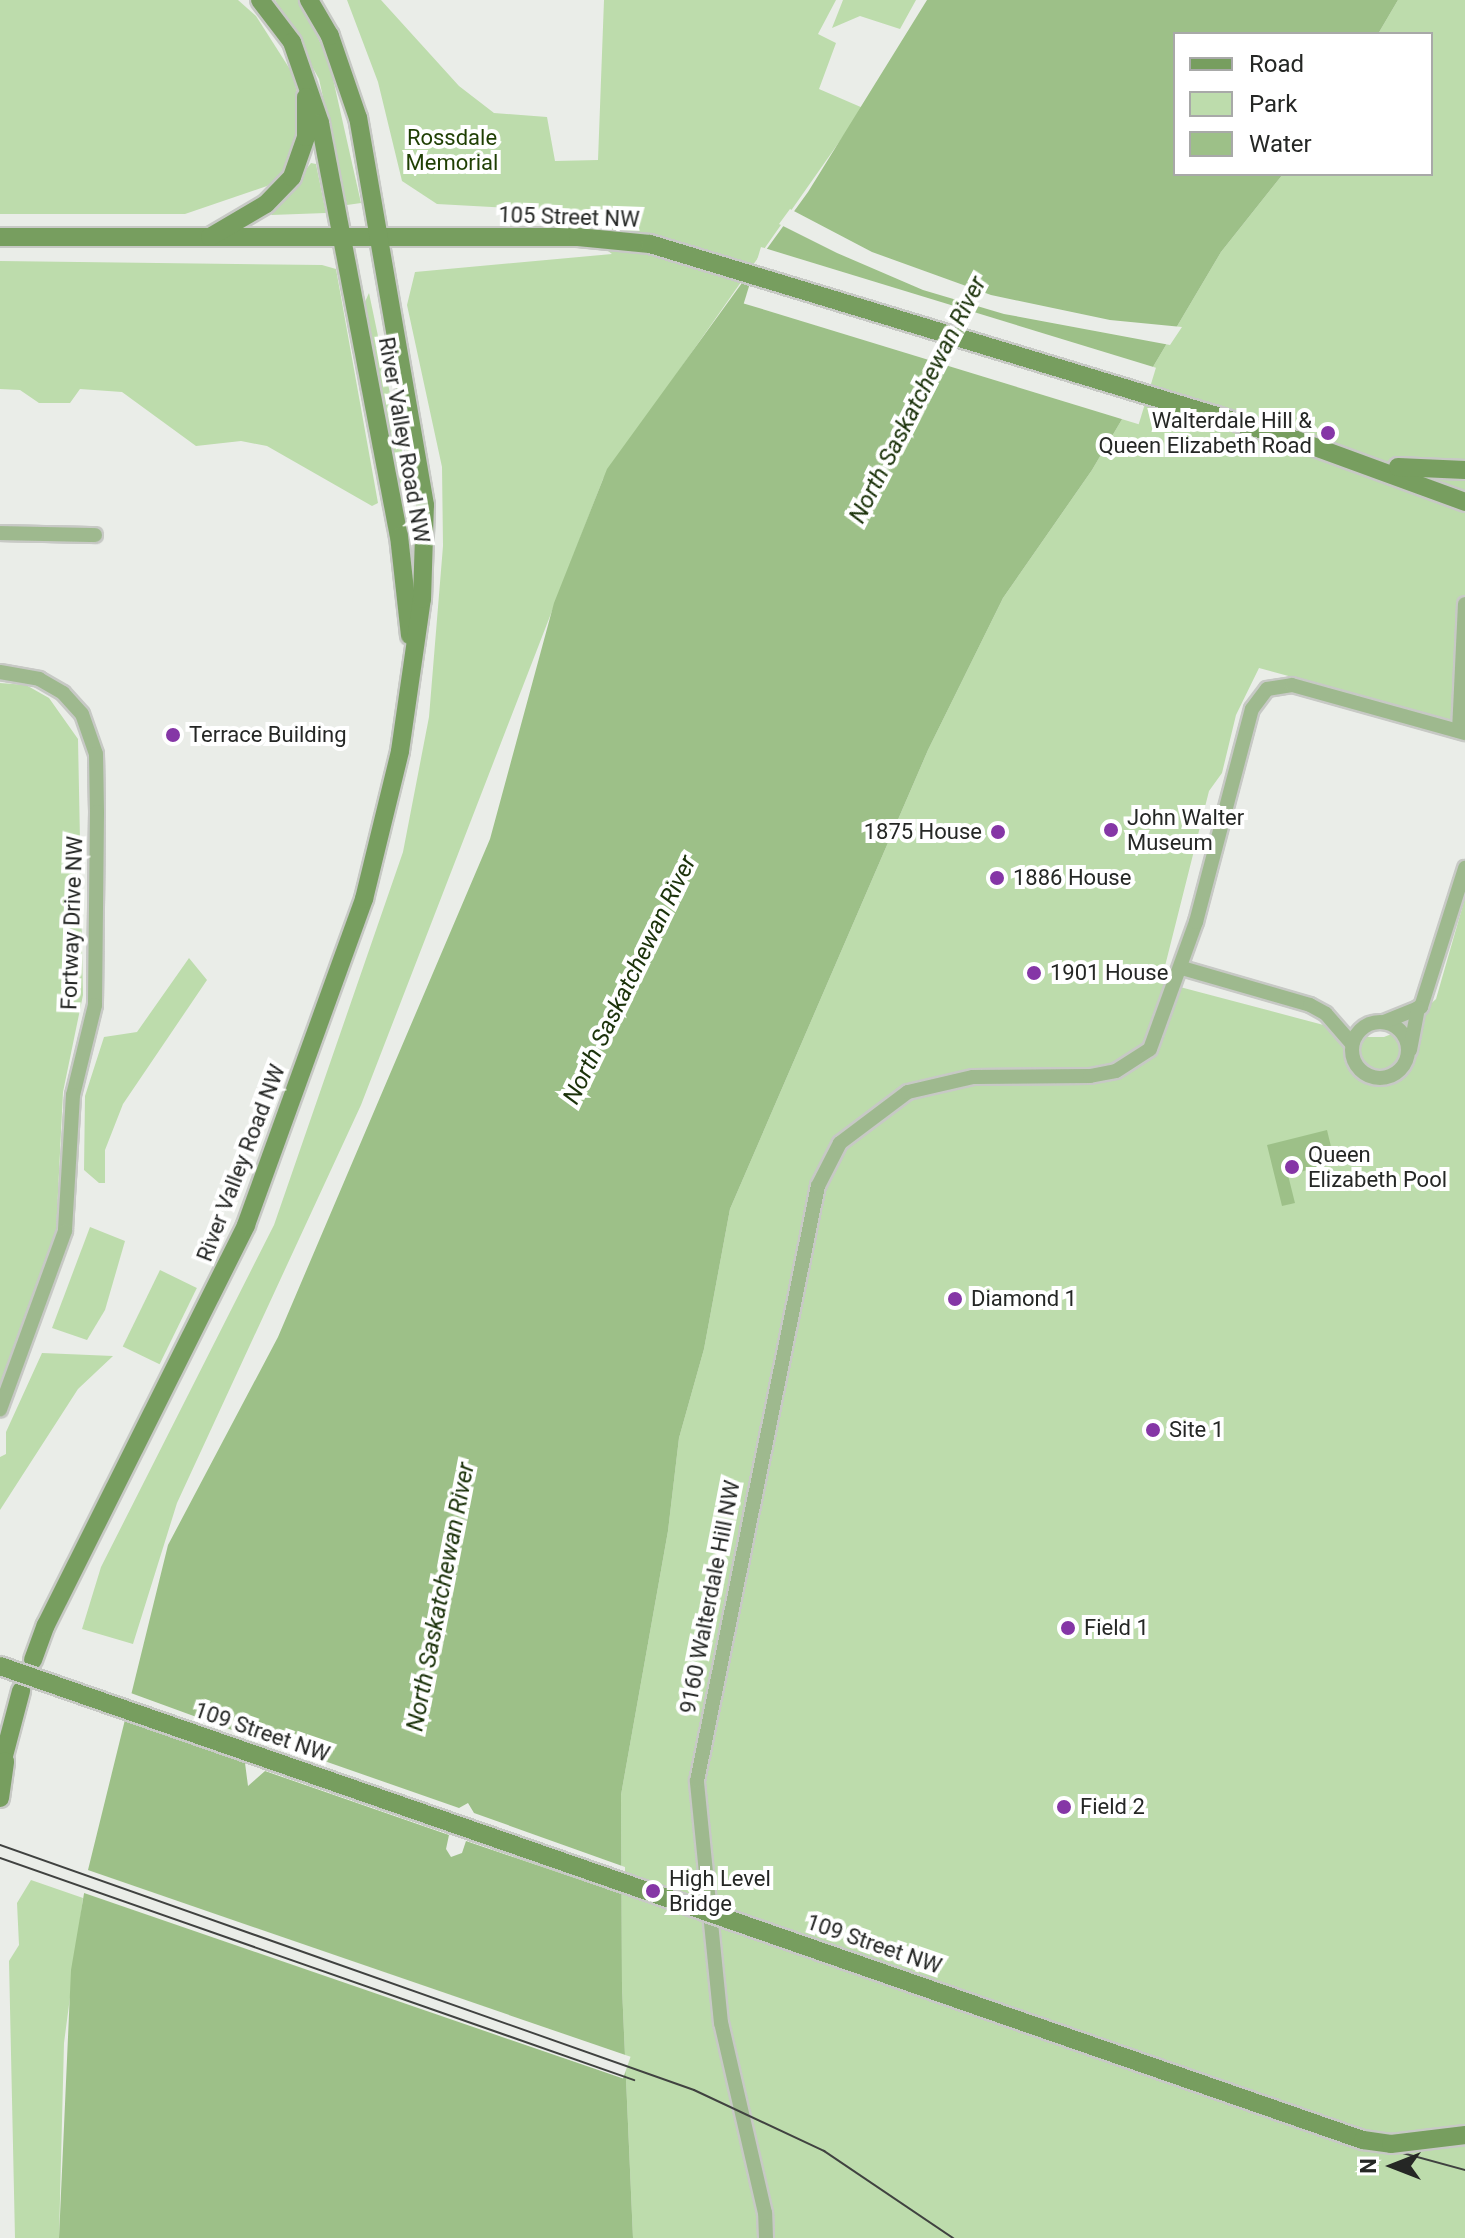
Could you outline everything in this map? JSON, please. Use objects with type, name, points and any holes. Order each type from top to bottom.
[{"type":"main road","points":[[210,237],[266,204],[292,177],[306,137],[305,70],[260,0]]},
{"type":"main road","name":"River Valley Road NW","points":[[33,1660],[46,1625],[251,1210],[364,899],[400,751],[411,653],[422,599],[425,505],[358,118],[330,36],[309,0]]},
{"type":"main road","name":"River Valley Road NW","points":[[305,70],[341,236],[399,536],[411,653]]},
{"type":"main road","name":"105 Street NW","points":[[0,237],[578,237],[650,244],[1368,464]]},
{"type":"main road","points":[[1368,464],[1465,470]]},
{"type":"main road","points":[[1368,464],[1465,502]]},
{"type":"main road","name":"109 Street NW","points":[[0,1666],[1363,2140],[1391,2144],[1465,2135]]},
{"type":"main road","points":[[0,1771],[21,1691]]},
{"type":"main road","points":[[0,1798],[7,1738]]},
{"type":"street","points":[[0,533],[95,535]]},
{"type":"street","points":[[1465,604],[1462,732],[1292,685],[1274,685],[1261,693],[1248,722],[1182,968],[1310,1005],[1326,1014],[1352,1044],[1354,1062],[1375,1078],[1393,1076],[1409,1054],[1418,1008],[1427,996],[1465,868]]},
{"type":"street","name":"Fortway Drive NW","points":[[0,672],[39,679],[74,703],[93,740],[97,768],[95,1005],[73,1095],[65,1231],[0,1410]]},
{"type":"street","name":"9160 Walterdale Hill NW","points":[[766,2238],[765,2213],[712,1964],[697,1781],[809,1216],[840,1143],[908,1092],[936,1083],[973,1077],[1116,1071],[1150,1049],[1182,968]]},
{"type":"street","points":[[1352,1044],[1363,1028],[1418,1008]]},
{"type":"street","points":[[1384,1022],[1405,1036],[1409,1054]]},
{"type":"green space","points":[[0,0],[238,0],[256,16],[293,74],[300,107],[295,154],[282,176],[267,186],[185,214],[0,214]]},
{"type":"green space","points":[[275,0],[300,0],[329,61],[361,203],[347,205],[319,79]]},
{"type":"green space","name":"Rossdale Memorial","points":[[347,0],[381,0],[459,86],[494,113],[547,117],[555,161],[598,160],[604,0],[836,0],[818,34],[836,43],[819,89],[863,108],[603,479],[361,1105],[177,1503],[133,1644],[82,1629],[101,1567],[274,1225],[403,852],[429,717],[443,546],[442,467],[407,305],[415,272],[612,254],[582,231],[548,218],[549,210],[437,204],[402,181],[378,82]]},
{"type":"green space","points":[[843,0],[916,0],[900,29],[860,16],[832,28]]},
{"type":"green space","points":[[1398,0],[1465,0],[1465,724],[1259,668],[1236,715],[1222,773],[1209,791],[1161,982],[1369,1037],[1384,1037],[1404,1029],[1436,999],[1465,898],[1465,2238],[633,2238],[622,1987],[621,1795],[668,1531],[679,1438],[704,1349],[730,1209],[928,750],[1003,598],[1092,470],[1221,252],[1281,176],[1433,176],[1433,32],[1379,32]]},
{"type":"green space","points":[[311,163],[316,164],[326,213],[271,215]]},
{"type":"green space","points":[[0,261],[322,265],[336,269],[378,503],[372,506],[267,446],[241,441],[196,446],[122,392],[80,389],[70,403],[39,403],[20,390],[0,389]]},
{"type":"green space","points":[[369,293],[406,470],[402,497],[398,498],[364,304]]},
{"type":"green space","points":[[0,683],[26,685],[49,698],[78,739],[83,995],[63,1092],[56,1233],[38,1300],[0,1393]]},
{"type":"green space","points":[[189,958],[207,980],[123,1104],[105,1150],[105,1183],[99,1183],[84,1170],[85,1096],[104,1037],[137,1032]]},
{"type":"green space","points":[[90,1227],[125,1241],[105,1310],[87,1340],[52,1328]]},
{"type":"green space","points":[[160,1270],[197,1288],[160,1364],[123,1346]]},
{"type":"green space","points":[[42,1353],[113,1356],[78,1389],[0,1510],[0,1457],[6,1454],[6,1432]]},
{"type":"green space","points":[[31,1880],[83,1898],[64,2043],[59,2238],[15,2238],[9,1961],[19,1945],[17,1903]]},
{"type":"water","name":"North Saskatchewan River","points":[[927,0],[1398,0],[1379,32],[1173,32],[1173,176],[1281,176],[1221,252],[1092,470],[1003,598],[928,750],[730,1209],[704,1349],[679,1438],[668,1531],[621,1795],[622,1987],[633,2238],[59,2238],[71,1970],[88,1870],[168,1545],[278,1337],[490,839],[554,603],[607,469],[808,192]]},
{"type":"water","points":[[1327,1130],[1335,1163],[1288,1175],[1295,1203],[1282,1206],[1267,1145]]},
{"type":"pier","points":[[790,209],[872,252],[991,295],[1110,320],[1182,327],[1170,345],[1004,314],[923,290],[779,224]]},
{"type":"pier","points":[[761,247],[1156,368],[1139,424],[744,303]]},
{"type":"pier","points":[[128,1692],[254,1738],[265,1732],[270,1742],[459,1808],[468,1803],[474,1813],[625,1867],[625,1895],[466,1841],[462,1853],[451,1857],[446,1849],[449,1835],[265,1771],[248,1786],[245,1763],[125,1721],[118,1726]]},
{"type":"pier","points":[[85,1869],[631,2057],[623,2079],[78,1891]]},
{"type":"tram line","points":[[0,1665],[1388,2149],[1465,2170]]},
{"type":"tram line","points":[[0,1845],[694,2090],[824,2151],[953,2238]]},
{"type":"tram line","points":[[0,1858],[634,2080]]},
{"type":"place","name":"Walterdale Hill & Queen Elizabeth Road","points":[[1328,433]]},
{"type":"place","name":"Terrace Building","points":[[173,735]]},
{"type":"place","name":"John Walter Museum","points":[[1111,830]]},
{"type":"place","name":"1875 House","points":[[998,832]]},
{"type":"place","name":"1886 House","points":[[997,878]]},
{"type":"place","name":"1901 House","points":[[1034,973]]},
{"type":"place","name":"Queen Elizabeth Pool","points":[[1292,1167]]},
{"type":"place","name":"Diamond 1","points":[[955,1299]]},
{"type":"place","name":"Site 1","points":[[1153,1430]]},
{"type":"place","name":"Field 1","points":[[1068,1628]]},
{"type":"place","name":"Field 2","points":[[1064,1807]]},
{"type":"place","name":"High Level Bridge","points":[[653,1891]]}]
